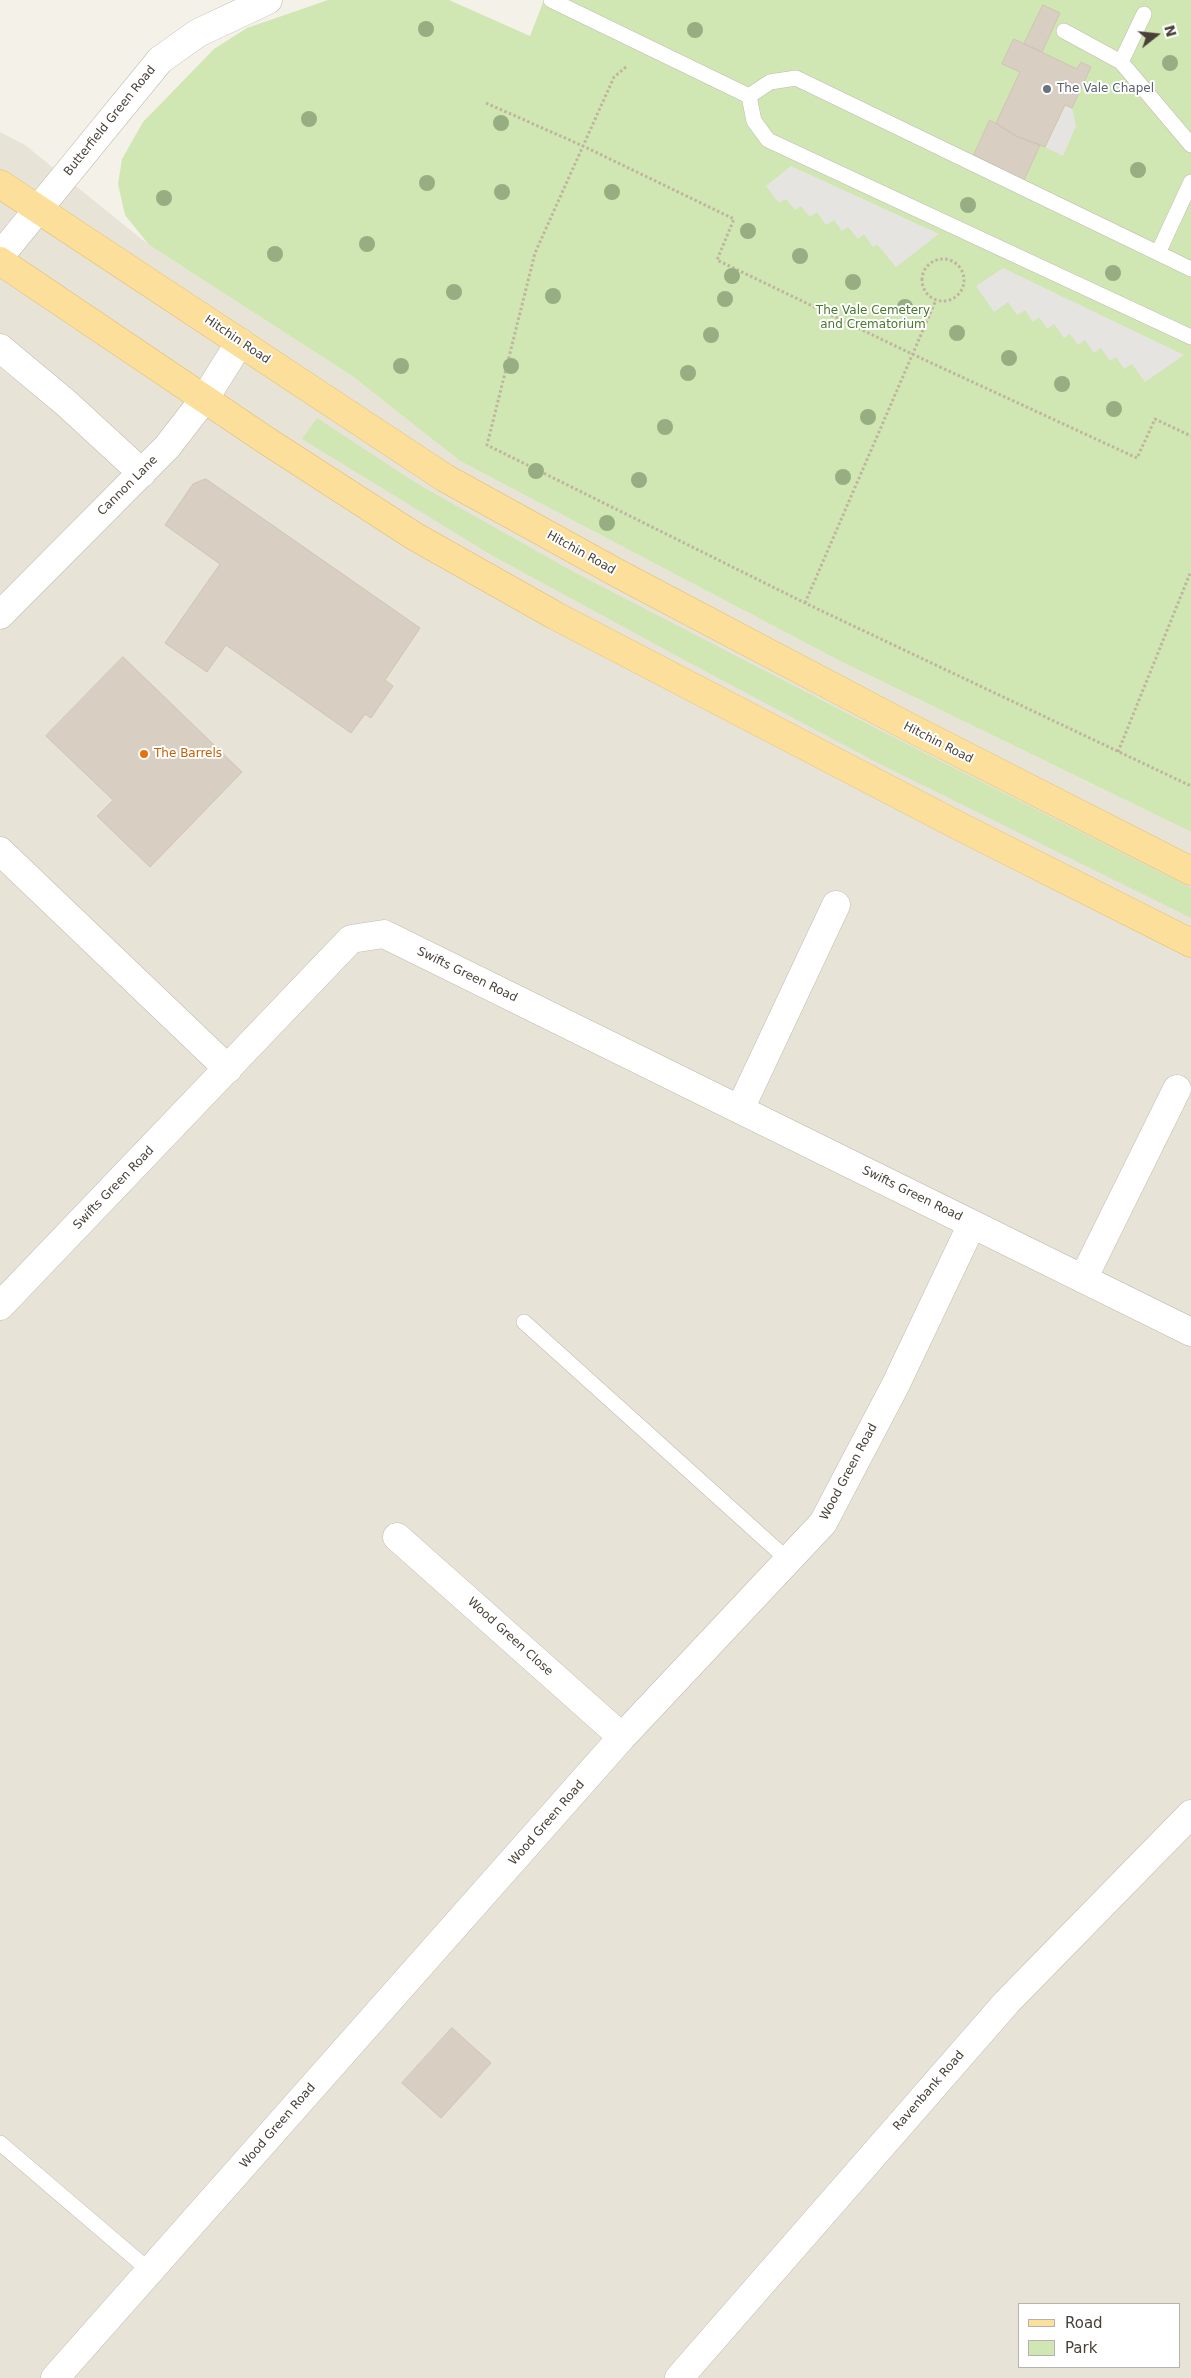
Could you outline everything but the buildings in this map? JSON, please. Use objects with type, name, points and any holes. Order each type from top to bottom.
[{"type":"main road","name":"Hitchin Road","points":[[0,184],[445,478],[619,574],[905,725],[1191,871]]},
{"type":"main road","points":[[0,261],[414,536],[556,616],[955,824],[1191,943]]},
{"type":"street","name":"Butterfield Green Road","points":[[0,256],[160,60],[198,33],[268,0]]},
{"type":"street","name":"Cannon Lane","points":[[0,616],[167,447],[205,398],[240,342]]},
{"type":"street","points":[[0,348],[66,403],[142,473]]},
{"type":"street","points":[[0,851],[228,1069]]},
{"type":"street","points":[[740,1109],[836,905]]},
{"type":"street","name":"Swifts Green Road","points":[[0,1306],[351,939],[384,934],[1191,1332]]},
{"type":"street","points":[[1083,1279],[1177,1089]]},
{"type":"street","name":"Wood Green Road","points":[[55,2378],[622,1737],[823,1523],[895,1386],[972,1224]]},
{"type":"street","name":"Wood Green Close","points":[[397,1536],[622,1737]]},
{"type":"street","name":"Ravenbank Road","points":[[679,2378],[1007,2002],[1191,1814]]},
{"type":"lane","points":[[551,0],[749,96]]},
{"type":"lane","points":[[1121,62],[1144,14]]},
{"type":"lane","points":[[1064,31],[1121,62],[1191,146]]},
{"type":"lane","points":[[749,96],[770,82],[796,78],[1191,269]]},
{"type":"lane","points":[[749,96],[754,121],[768,140],[1191,337]]},
{"type":"lane","points":[[1158,253],[1191,182]]},
{"type":"lane","points":[[524,1322],[788,1560]]},
{"type":"lane","points":[[0,2143],[150,2272]]},
{"type":"path","points":[[642,43],[633,60],[614,78],[535,253],[486,445],[805,603],[1191,786]]},
{"type":"path","points":[[486,103],[583,146],[734,219],[717,260],[912,354],[1137,458],[1155,419],[1191,436]]},
{"type":"path","points":[[937,260],[954,261],[964,275],[964,286],[953,299],[936,300],[930,297],[924,288],[922,282],[924,271],[937,260]]},
{"type":"path","points":[[805,603],[936,300]]},
{"type":"path","points":[[1118,752],[1191,571]]},
{"type":"shaded area","points":[[1065,105],[1072,108],[1076,126],[1063,156],[1045,147]]},
{"type":"shaded area","points":[[0,132],[25,145],[149,245],[352,376],[460,461],[838,660],[1191,832],[1191,2378],[0,2378]]},
{"type":"shaded area","points":[[791,166],[939,234],[896,267],[877,244],[873,247],[864,234],[858,239],[848,227],[842,231],[834,220],[826,225],[817,212],[810,217],[801,206],[795,210],[786,199],[779,203],[766,186]]},
{"type":"shaded area","points":[[1003,268],[1184,355],[1145,382],[1132,364],[1124,369],[1116,357],[1110,361],[1101,348],[1094,353],[1085,340],[1078,345],[1070,334],[1064,338],[1054,324],[1047,329],[1039,317],[1033,322],[1025,310],[1017,315],[1008,302],[994,312],[976,286]]},
{"type":"green space","name":"The Vale Cemetery and Crematorium","points":[[328,0],[449,0],[530,36],[544,0],[1191,0],[1191,832],[838,660],[460,461],[352,376],[149,245],[125,215],[118,184],[122,159],[143,122],[214,49],[247,28]]},
{"type":"green space","points":[[317,418],[416,483],[572,571],[1191,888],[1191,918],[876,762],[493,556],[302,439]]},
{"type":"place","name":"The Vale Chapel","points":[[1047,89]]},
{"type":"place","name":"The Barrels","points":[[144,754]]}]
